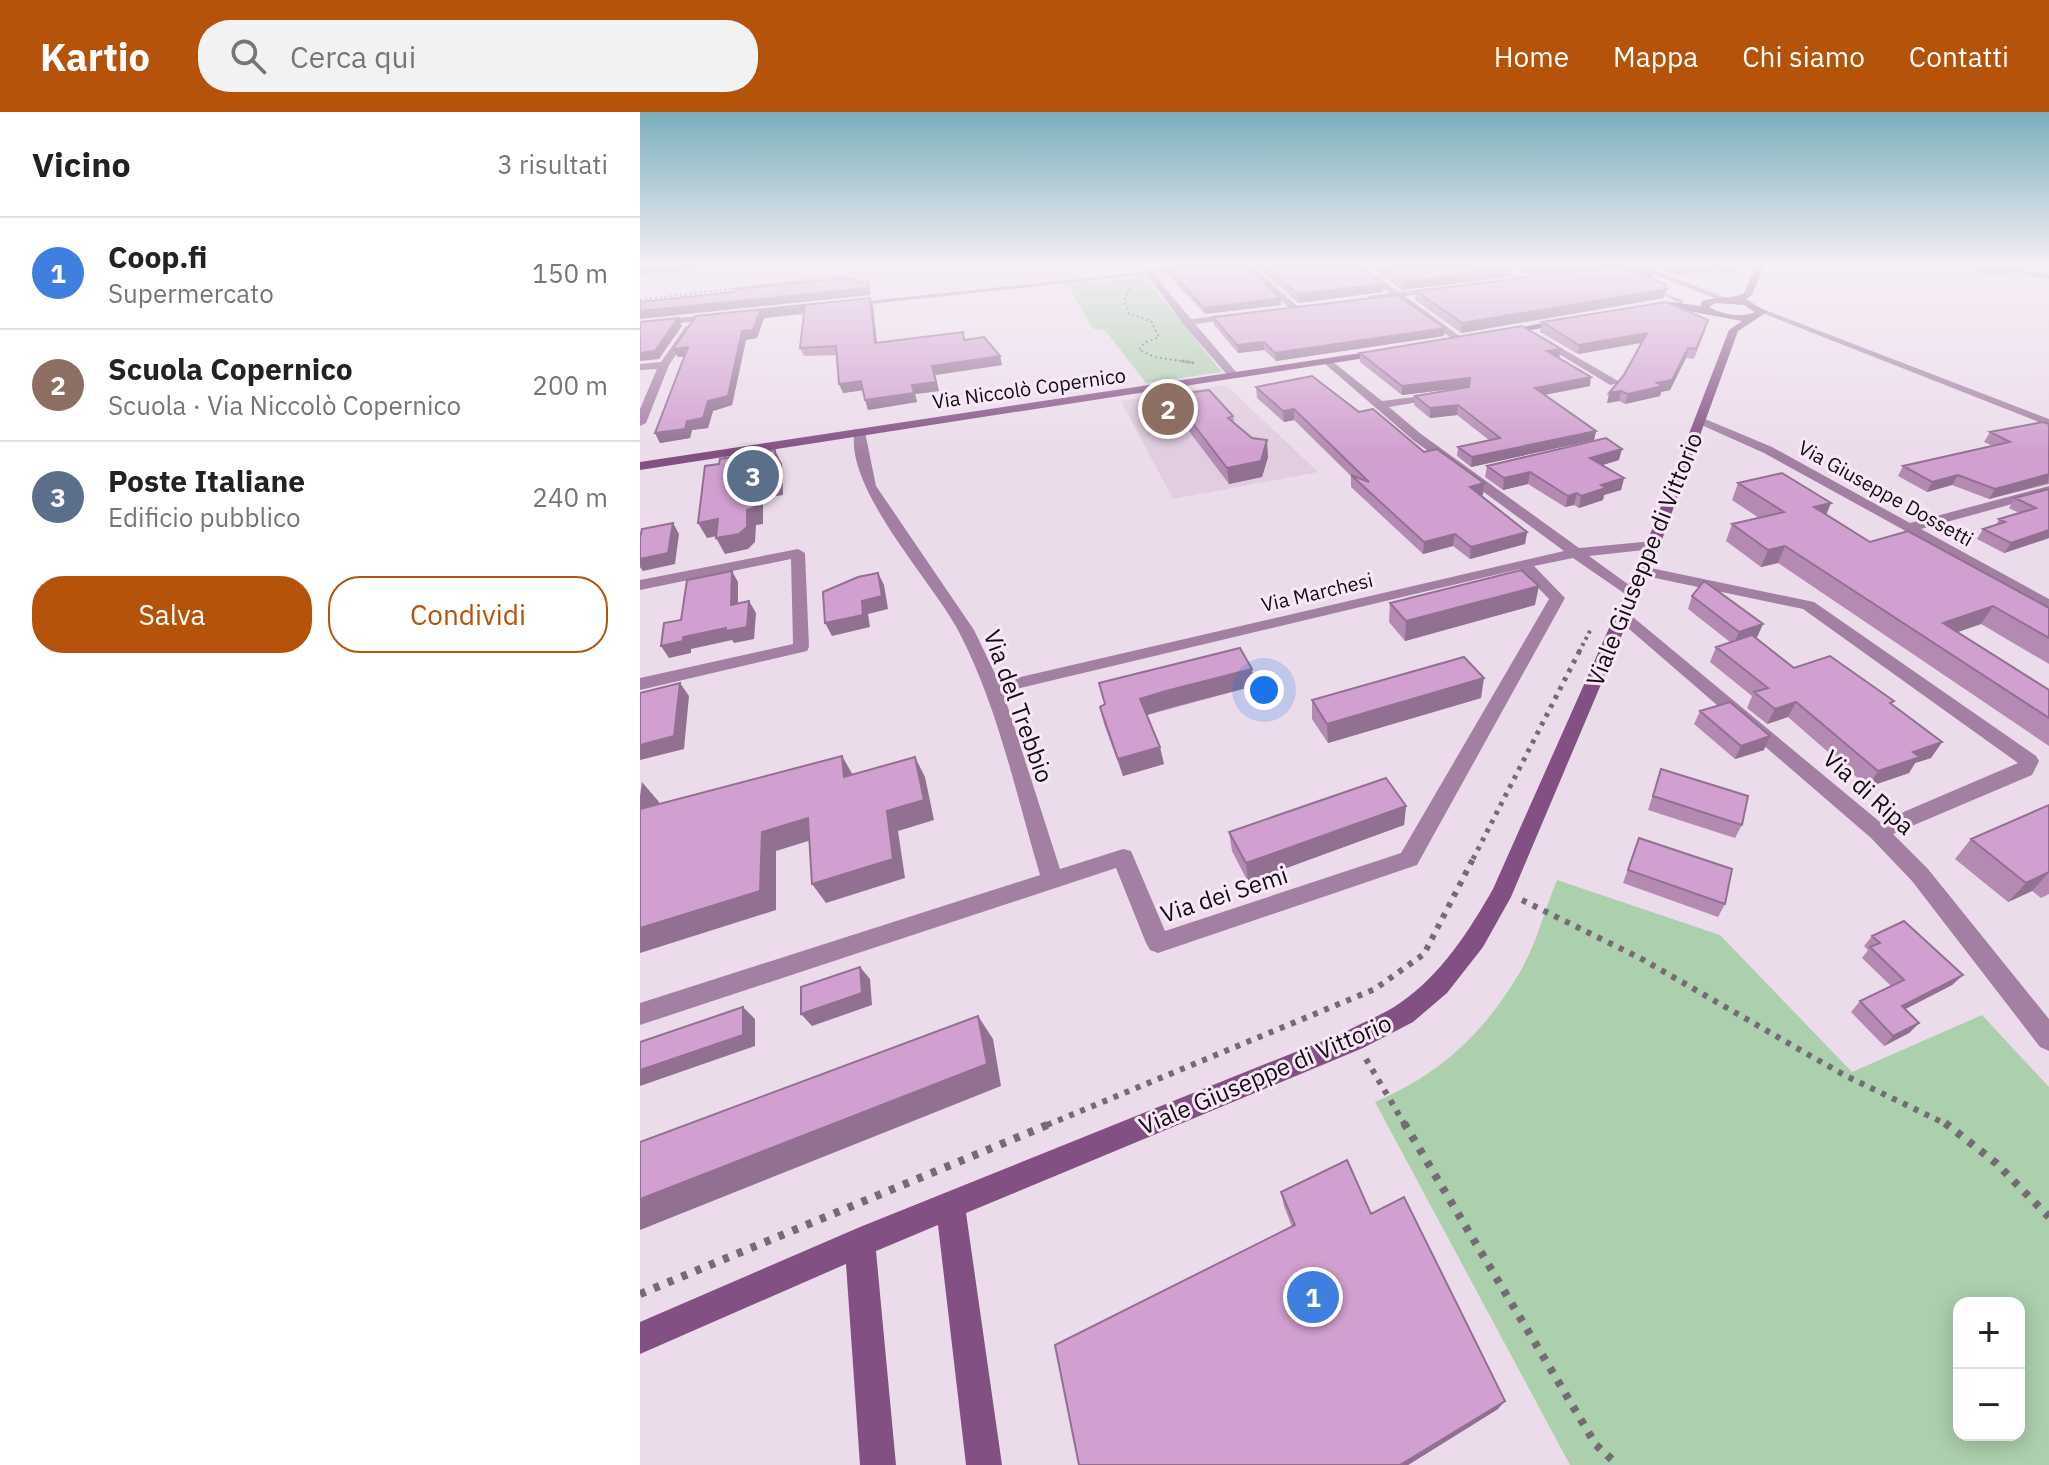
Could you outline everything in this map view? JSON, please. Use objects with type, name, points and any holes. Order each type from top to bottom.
[{"type":"main road","points":[[1491,334],[1527,327]]},
{"type":"main road","name":"Viale Giuseppe di Vittorio","points":[[640,1338],[860,1242],[1354,1040],[1411,1010],[1443,978],[1483,928],[1503,891],[1653,545],[1701,421],[1727,327]]},
{"type":"main road","points":[[1445,342],[1475,337]]},
{"type":"main road","name":"Via Niccolò Copernico","points":[[640,466],[1401,349]]},
{"type":"main road","points":[[950,1206],[984,1465]]},
{"type":"main road","points":[[860,1242],[878,1465]]},
{"type":"street","points":[[640,423],[664,365],[689,327]]},
{"type":"street","points":[[1191,327],[1234,376]]},
{"type":"street","points":[[1442,327],[1460,340]]},
{"type":"street","points":[[1803,327],[2049,423]]},
{"type":"street","points":[[1522,328],[1614,383]]},
{"type":"street","points":[[1328,361],[1468,474],[1580,552],[1631,593]]},
{"type":"street","points":[[640,367],[664,365]]},
{"type":"street","points":[[1379,405],[1449,393]]},
{"type":"street","name":"Via Giuseppe Dossetti","points":[[1701,421],[1768,450],[2049,605]]},
{"type":"street","name":"Via del Trebbio","points":[[859,432],[869,486],[966,630],[993,689],[1052,879]]},
{"type":"street","points":[[1468,474],[1482,470]]},
{"type":"street","points":[[1907,528],[2049,490]]},
{"type":"street","name":"Via Marchesi","points":[[993,689],[1523,564],[1580,552],[1653,545]]},
{"type":"street","points":[[640,585],[798,553],[801,647],[640,684]]},
{"type":"street","name":"Via dei Semi","points":[[640,1014],[1123,857],[1158,943],[1409,859],[1557,598],[1523,564]]},
{"type":"street","points":[[1641,571],[1808,605],[2029,761],[2025,770],[1878,832]]},
{"type":"street","name":"Via di Ripa","points":[[1622,616],[1878,832],[1920,875],[2049,1039]]},
{"type":"path","points":[[1154,327],[1159,337],[1144,343],[1139,350],[1167,360],[1222,363]]},
{"type":"path","points":[[640,1294],[1375,989],[1424,954],[1595,622]]},
{"type":"path","points":[[1503,891],[1567,919],[1720,1002],[1855,1082],[1937,1118],[1994,1160],[2049,1217]]},
{"type":"path","points":[[1354,1040],[1596,1445],[1618,1465]]},
{"type":"shaded area","points":[[1186,327],[1222,372],[1146,383],[1105,330],[1093,329]]},
{"type":"shaded area","points":[[1226,385],[1318,472],[1173,499],[1121,401]]},
{"type":"shaded area","points":[[1557,880],[1720,935],[1852,1072],[1982,1015],[2049,1087],[2049,1465],[1570,1465],[1375,1102],[1421,1078],[1476,1033],[1506,994],[1536,939]]},
{"type":"building","points":[[640,327],[672,327],[655,351],[640,353]]},
{"type":"building","points":[[688,327],[754,327],[753,330],[742,331],[728,396],[708,401],[703,418],[687,421],[685,429],[655,433],[688,347],[673,349]]},
{"type":"building","points":[[802,327],[873,327],[875,343],[963,332],[964,340],[984,337],[1000,356],[932,366],[936,382],[912,385],[914,393],[865,400],[861,381],[839,384],[836,346],[800,348]]},
{"type":"building","points":[[1222,327],[1445,328],[1275,353],[1264,342],[1237,345]]},
{"type":"building","points":[[1524,327],[1561,349],[1547,351],[1591,377],[1535,388],[1596,431],[1472,457],[1458,447],[1500,438],[1458,405],[1430,408],[1415,396],[1469,387],[1470,378],[1402,386],[1360,353]]},
{"type":"building","points":[[1550,327],[1705,327],[1696,349],[1688,348],[1672,380],[1657,383],[1663,386],[1628,394],[1621,391],[1609,393],[1624,375],[1647,333],[1579,345]]},
{"type":"building","points":[[1312,376],[1359,412],[1373,409],[1424,452],[1437,449],[1484,483],[1470,487],[1527,532],[1471,547],[1455,534],[1424,542],[1351,475],[1369,482],[1294,409],[1283,411],[1256,387]]},
{"type":"building","points":[[1209,390],[1233,416],[1228,418],[1252,438],[1267,440],[1261,461],[1227,468],[1171,395]]},
{"type":"building","points":[[2043,422],[2049,424],[2049,474],[1995,489],[1958,475],[1932,482],[1903,466],[2010,442],[1990,432]]},
{"type":"building","points":[[1606,438],[1622,449],[1590,458],[1624,478],[1601,485],[1606,488],[1581,496],[1577,493],[1568,496],[1530,472],[1504,478],[1487,466]]},
{"type":"building","points":[[775,450],[775,480],[755,483],[754,508],[747,510],[747,527],[739,534],[716,538],[718,519],[698,523],[705,466],[719,464],[720,459]]},
{"type":"building","points":[[1782,473],[1831,503],[1814,507],[1870,542],[1908,531],[2049,608],[2049,638],[1993,606],[1943,623],[2049,690],[2049,718],[1785,546],[1768,550],[1732,524],[1784,512],[1738,483]]},
{"type":"building","points":[[2049,489],[2049,530],[2011,543],[1983,529],[2005,522],[1999,519],[2036,508],[2015,498]]},
{"type":"building","points":[[673,523],[668,553],[640,559],[642,529]]},
{"type":"building","points":[[1521,570],[1539,586],[1406,621],[1390,603]]},
{"type":"building","points":[[732,571],[731,605],[749,601],[747,627],[683,637],[683,641],[661,646],[664,623],[681,620],[687,580]]},
{"type":"building","points":[[878,573],[882,596],[862,601],[863,615],[825,623],[823,592],[858,577]]},
{"type":"building","points":[[1704,581],[1763,624],[1739,632],[1692,596]]},
{"type":"building","points":[[1752,635],[1794,668],[1830,656],[1894,701],[1890,703],[1942,742],[1913,752],[1920,757],[1878,771],[1796,702],[1775,709],[1754,692],[1768,688],[1716,647]]},
{"type":"building","points":[[1240,648],[1252,669],[1140,699],[1160,747],[1118,759],[1100,707],[1105,704],[1099,683]]},
{"type":"building","points":[[1464,657],[1484,678],[1327,724],[1312,700]]},
{"type":"building","points":[[680,683],[674,736],[640,745],[640,693]]},
{"type":"building","points":[[1730,702],[1770,736],[1741,746],[1700,711]]},
{"type":"building","points":[[842,756],[844,777],[915,757],[924,800],[887,811],[893,859],[812,884],[808,818],[762,832],[760,891],[640,928],[640,809]]},
{"type":"building","points":[[1661,769],[1748,796],[1742,825],[1653,796]]},
{"type":"building","points":[[1386,778],[1406,806],[1246,863],[1229,832]]},
{"type":"building","points":[[2049,805],[2049,872],[2026,883],[1971,839]]},
{"type":"building","points":[[1639,838],[1732,869],[1725,904],[1628,870]]},
{"type":"building","points":[[1904,921],[1963,975],[1902,1006],[1919,1023],[1893,1036],[1860,1001],[1904,980],[1870,947],[1880,943],[1872,936]]},
{"type":"building","points":[[860,967],[862,993],[801,1014],[801,987]]},
{"type":"building","points":[[743,1007],[743,1035],[640,1070],[640,1042]]},
{"type":"building","points":[[978,1016],[987,1064],[640,1199],[640,1142]]},
{"type":"building","points":[[1347,1160],[1371,1214],[1404,1197],[1505,1401],[1400,1465],[1079,1465],[1055,1345],[1295,1225],[1281,1192]]},
{"type":"place","name":"Scuola Copernico","points":[[1168,409]]},
{"type":"place","name":"Poste Italiane","points":[[753,476]]},
{"type":"place","name":"Coop.fi","points":[[1313,1297]]}]
